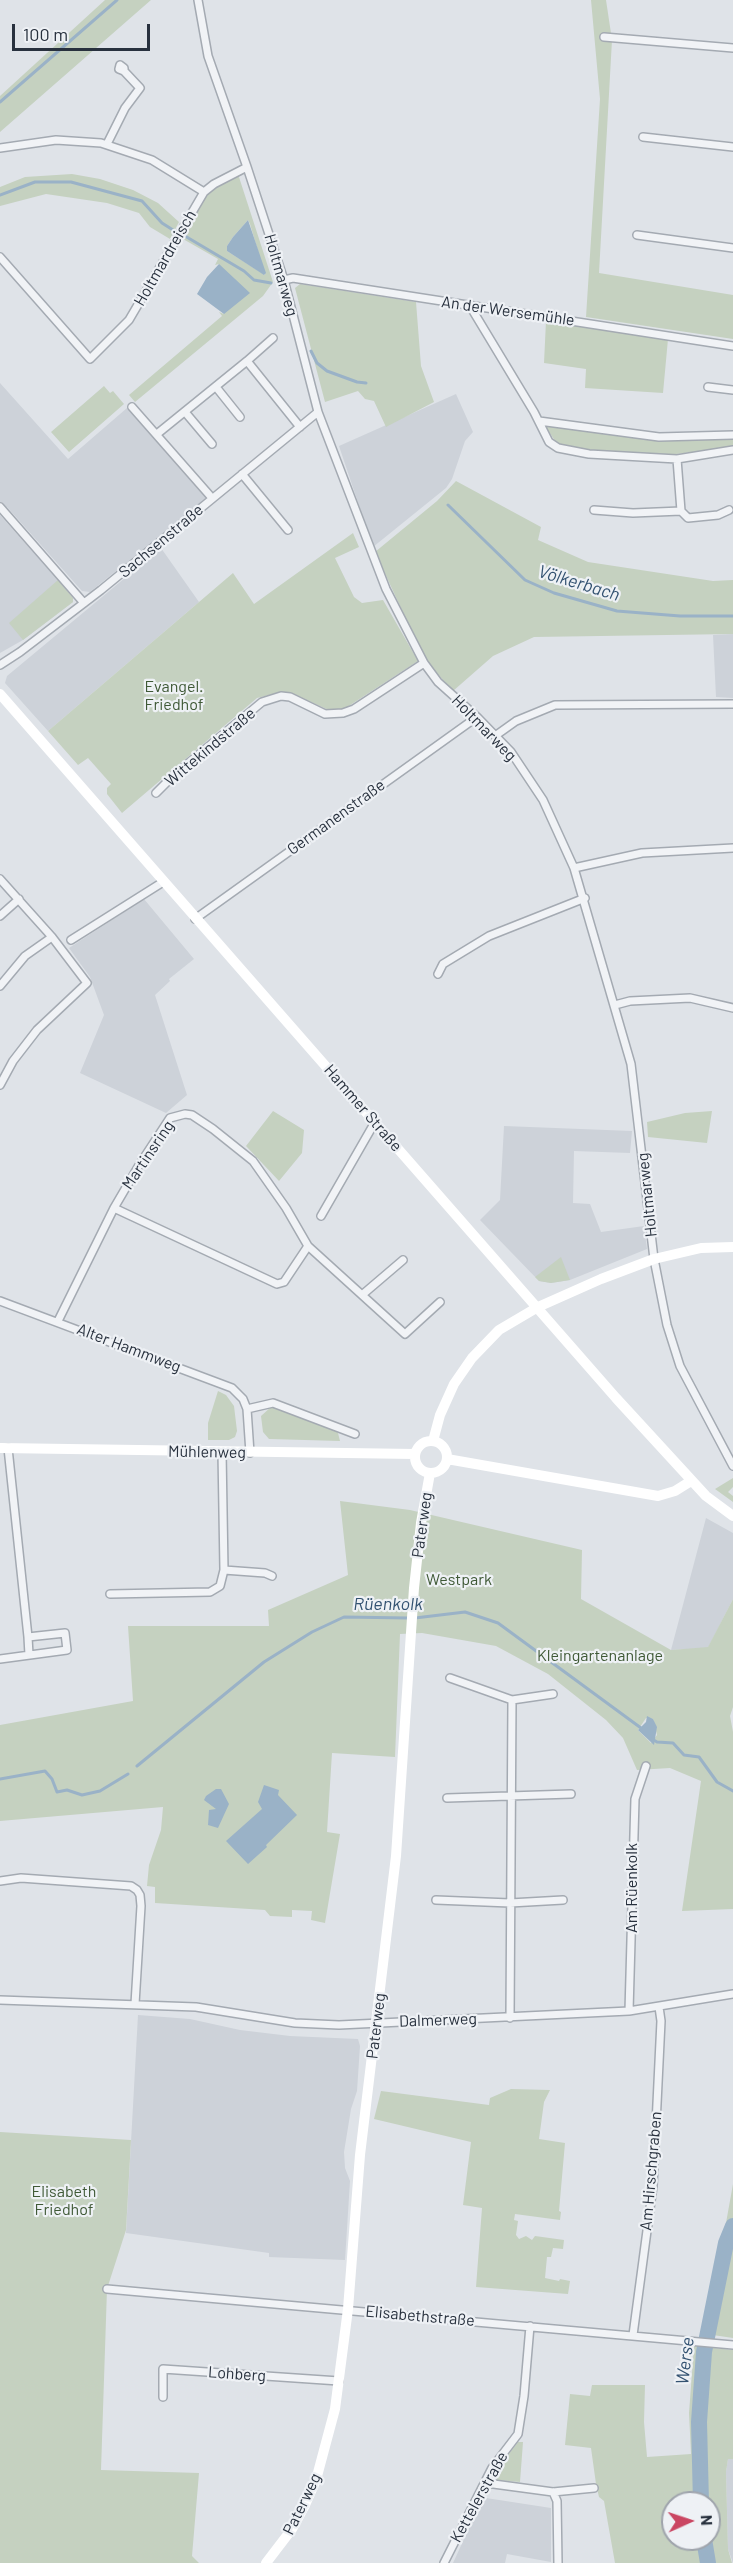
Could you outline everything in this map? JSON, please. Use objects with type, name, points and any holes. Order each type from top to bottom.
[{"type":"main road","name":"Hammer Straße","points":[[0,694],[195,919],[691,1481],[706,1496],[733,1516]]},
{"type":"main road","points":[[433,1442],[447,1398],[454,1384],[472,1358],[499,1330],[538,1307],[654,1259],[701,1248],[733,1247]]},
{"type":"main road","points":[[433,1442],[444,1449],[447,1459],[440,1471],[430,1473],[416,1465],[415,1454],[420,1446],[433,1442]]},
{"type":"main road","name":"Mühlenweg","points":[[4,1448],[415,1454]]},
{"type":"main road","points":[[447,1459],[658,1496],[675,1491],[691,1481]]},
{"type":"main road","name":"Paterweg","points":[[266,2563],[292,2529],[316,2480],[330,2435],[339,2381],[348,2309],[360,2155],[378,2022],[396,1856],[411,1632],[421,1523],[430,1473]]},
{"type":"street","name":"Holtmarweg","points":[[198,0],[208,56],[248,167],[284,280],[318,412],[386,589],[424,663],[438,682],[511,752],[543,800],[585,898],[632,1074],[654,1259],[667,1325],[680,1366],[733,1466]]},
{"type":"street","points":[[604,37],[733,48]]},
{"type":"street","points":[[107,144],[125,108],[140,88],[124,71]]},
{"type":"street","points":[[643,137],[733,147]]},
{"type":"street","points":[[0,148],[56,140],[80,140],[107,144],[152,160],[204,192]]},
{"type":"street","name":"Holtmardreisch","points":[[0,257],[90,358],[129,320],[204,192],[214,184],[248,167]]},
{"type":"street","points":[[637,235],[733,248]]},
{"type":"street","name":"An der Wersemühle","points":[[284,280],[293,278],[733,346]]},
{"type":"street","points":[[470,306],[539,421],[549,442],[558,448],[589,454],[677,459],[733,450]]},
{"type":"street","points":[[157,434],[273,338]]},
{"type":"street","points":[[248,361],[300,427]]},
{"type":"street","points":[[216,387],[240,417]]},
{"type":"street","points":[[708,387],[733,390]]},
{"type":"street","points":[[132,407],[212,498]]},
{"type":"street","points":[[185,412],[212,444]]},
{"type":"street","name":"Sachsenstraße","points":[[0,664],[20,652],[84,603],[318,412]]},
{"type":"street","points":[[539,421],[659,437],[733,435]]},
{"type":"street","points":[[677,459],[681,511],[688,518],[718,515],[729,510]]},
{"type":"street","points":[[242,474],[288,530]]},
{"type":"street","points":[[0,507],[84,603]]},
{"type":"street","points":[[594,510],[633,513],[681,511]]},
{"type":"street","name":"Wittekindstraße","points":[[156,793],[173,776],[262,702],[272,698],[290,697],[325,714],[343,713],[354,709],[424,663]]},
{"type":"street","points":[[495,736],[516,721],[555,705],[733,704]]},
{"type":"street","name":"Germanenstraße","points":[[195,919],[477,717]]},
{"type":"street","points":[[574,868],[642,853],[733,848]]},
{"type":"street","points":[[0,879],[52,937],[87,983],[37,1030],[13,1061],[0,1085]]},
{"type":"street","points":[[71,940],[163,882]]},
{"type":"street","points":[[438,974],[443,964],[489,936],[585,898]]},
{"type":"street","points":[[0,916],[19,899]]},
{"type":"street","points":[[0,986],[25,956],[52,937]]},
{"type":"street","points":[[615,1005],[630,1001],[690,998],[733,1008]]},
{"type":"street","name":"Martinsring","points":[[58,1321],[114,1208],[170,1118],[177,1115],[192,1115],[234,1144],[262,1172],[308,1246],[405,1334],[440,1302]]},
{"type":"street","points":[[321,1216],[375,1122]]},
{"type":"street","name":"Martinsring","points":[[114,1208],[277,1284],[284,1282],[308,1246]]},
{"type":"street","points":[[362,1296],[402,1260]]},
{"type":"street","name":"Alter Hammweg","points":[[0,1301],[232,1388],[243,1399],[247,1409]]},
{"type":"street","points":[[250,1453],[247,1409],[273,1403],[355,1434]]},
{"type":"street","points":[[4,1448],[29,1655]]},
{"type":"street","points":[[110,1594],[210,1593],[220,1586],[224,1570],[222,1452]]},
{"type":"street","points":[[224,1570],[265,1573],[272,1576]]},
{"type":"street","points":[[0,1659],[67,1650],[64,1633],[28,1637]]},
{"type":"street","points":[[450,1677],[512,1700],[553,1694]]},
{"type":"street","points":[[510,2018],[512,1700]]},
{"type":"street","name":"Am Rüenkolk","points":[[629,2011],[635,1799],[646,1766]]},
{"type":"street","points":[[447,1798],[571,1794]]},
{"type":"street","points":[[0,1881],[21,1878],[131,1886],[137,1890],[141,1905],[135,2004]]},
{"type":"street","points":[[436,1900],[510,1903],[563,1900]]},
{"type":"street","name":"Dalmerweg","points":[[0,2000],[208,2008],[306,2024],[339,2025],[629,2011],[733,1994]]},
{"type":"street","name":"Am Hirschgraben","points":[[633,2335],[653,2186],[661,2021],[658,2007]]},
{"type":"street","name":"Elisabethstraße","points":[[107,2289],[733,2345]]},
{"type":"street","name":"Kettelerstraße","points":[[444,2563],[498,2457],[518,2434],[530,2326]]},
{"type":"street","name":"Lohberg","points":[[163,2397],[163,2369],[339,2381]]},
{"type":"street","points":[[486,2483],[553,2492],[594,2488]]},
{"type":"street","points":[[553,2492],[557,2501],[558,2563]]},
{"type":"shaded area","points":[[0,383],[68,459],[127,408],[206,498],[90,592],[82,591],[7,507],[0,510]]},
{"type":"shaded area","points":[[456,394],[473,432],[465,441],[452,479],[446,488],[373,547],[339,446]]},
{"type":"shaded area","points":[[0,515],[58,580],[73,598],[73,602],[23,640],[0,653]]},
{"type":"shaded area","points":[[161,548],[199,602],[48,731],[5,683],[7,676]]},
{"type":"shaded area","points":[[733,634],[733,698],[716,697],[713,635]]},
{"type":"shaded area","points":[[144,899],[194,959],[169,979],[170,981],[155,995],[187,1095],[166,1113],[80,1073],[104,1015],[90,977],[69,948]]},
{"type":"shaded area","points":[[504,1126],[632,1131],[630,1153],[574,1151],[573,1203],[590,1204],[601,1232],[644,1226],[647,1249],[570,1280],[551,1283],[539,1281],[480,1220],[500,1200]]},
{"type":"shaded area","points":[[706,1518],[733,1533],[733,1599],[708,1648],[671,1650]]},
{"type":"shaded area","points":[[138,2015],[190,2019],[240,2030],[290,2036],[358,2039],[360,2046],[357,2091],[351,2109],[344,2152],[345,2168],[350,2181],[345,2260],[269,2257],[269,2253],[126,2233]]},
{"type":"shaded area","points":[[728,2459],[733,2459],[733,2563],[728,2549],[726,2472]]},
{"type":"shaded area","points":[[486,2498],[551,2508],[551,2562],[507,2554],[505,2563],[453,2563],[482,2500]]},
{"type":"green space","points":[[105,0],[151,0],[0,132],[0,96]]},
{"type":"green space","points":[[591,0],[606,0],[612,40],[599,273],[733,295],[733,339],[586,317],[600,99]]},
{"type":"green space","points":[[72,174],[100,179],[133,190],[158,203],[179,222],[170,239],[150,227],[139,213],[107,203],[46,194],[0,206],[0,187],[25,177]]},
{"type":"green space","points":[[238,174],[273,282],[263,296],[135,402],[129,395],[222,316],[219,312],[224,314],[219,264],[215,265],[218,259],[183,239],[207,195],[215,187]],"holes":[[[248,220],[265,275],[227,251],[227,246],[233,237]]]},
{"type":"green space","points":[[300,284],[416,302],[421,366],[434,402],[386,427],[374,401],[365,399],[358,391],[325,402],[295,288]]},
{"type":"green space","points":[[546,321],[668,339],[663,393],[585,388],[586,369],[544,363]]},
{"type":"green space","points":[[104,386],[110,393],[113,391],[124,404],[69,452],[51,432]]},
{"type":"green space","points":[[550,425],[612,433],[733,437],[733,447],[668,455],[599,452],[557,444],[546,427]]},
{"type":"green space","points":[[456,481],[541,527],[538,540],[588,562],[713,581],[733,580],[733,634],[534,637],[493,656],[453,691],[425,660],[375,552],[437,501]]},
{"type":"green space","name":"Evangel. Friedhof","points":[[353,533],[359,547],[335,558],[354,597],[362,603],[383,600],[418,661],[341,711],[331,711],[300,697],[277,693],[257,698],[122,813],[107,794],[107,788],[111,784],[88,758],[78,765],[48,731],[233,573],[254,604]]},
{"type":"green space","points":[[58,580],[73,598],[73,602],[23,640],[9,623]]},
{"type":"green space","points":[[273,1111],[304,1130],[302,1153],[279,1181],[246,1146]]},
{"type":"green space","points":[[712,1111],[707,1143],[648,1137],[647,1122],[685,1113]]},
{"type":"green space","points":[[561,1257],[570,1280],[551,1283],[539,1281],[535,1277]]},
{"type":"green space","points":[[218,1391],[226,1395],[234,1406],[237,1431],[235,1437],[229,1440],[208,1440],[208,1423]]},
{"type":"green space","points":[[271,1407],[334,1430],[338,1433],[340,1441],[269,1439],[263,1432],[261,1416]]},
{"type":"green space","points":[[733,1478],[733,1487],[728,1492],[733,1496],[733,1502],[715,1489]]},
{"type":"green space","points":[[340,1501],[410,1510],[582,1550],[581,1599],[671,1650],[708,1647],[733,1599],[733,1707],[730,1716],[733,1732],[733,1909],[682,1911],[701,1781],[670,1768],[637,1770],[623,1738],[606,1720],[548,1674],[496,1646],[422,1633],[400,1634],[395,1757],[332,1753],[327,1832],[340,1834],[325,1923],[311,1920],[312,1911],[292,1910],[292,1917],[270,1916],[265,1910],[155,1903],[155,1887],[147,1886],[149,1865],[161,1830],[163,1807],[0,1821],[0,1725],[133,1701],[128,1626],[269,1626],[268,1610],[348,1575]],"holes":[[[646,1718],[653,1719],[657,1735],[651,1743],[638,1730]]]},
{"type":"green space","points":[[511,2089],[550,2090],[544,2102],[539,2139],[565,2143],[560,2220],[515,2214],[514,2220],[518,2221],[516,2235],[519,2239],[526,2236],[532,2240],[535,2236],[564,2240],[563,2249],[553,2248],[551,2257],[547,2257],[545,2278],[570,2281],[568,2294],[476,2287],[482,2208],[463,2205],[471,2142],[374,2119],[381,2091],[489,2105],[490,2098]]},
{"type":"green space","name":"Elisabeth Friedhof","points":[[0,2132],[131,2140],[126,2230],[107,2289],[101,2470],[199,2473],[192,2556],[199,2563],[0,2563]]},
{"type":"green space","points":[[733,2184],[733,2338],[706,2334]]},
{"type":"green space","points":[[694,2346],[733,2350],[733,2459],[728,2459],[726,2472],[728,2549],[732,2563],[615,2563],[604,2501],[599,2497],[596,2484],[591,2448],[565,2445],[570,2394],[590,2396],[592,2385],[645,2385],[644,2422],[647,2457],[691,2454],[689,2413]]},
{"type":"green space","points":[[518,2442],[523,2442],[520,2482],[497,2480],[495,2472]]},
{"type":"water","points":[[248,220],[266,273],[264,275],[227,251],[227,246],[233,237]]},
{"type":"water","points":[[219,264],[250,293],[224,314],[197,294],[207,277]]},
{"type":"water","points":[[647,1716],[653,1719],[657,1727],[654,1745],[638,1730],[646,1722]]},
{"type":"water","points":[[264,1785],[279,1790],[278,1795],[297,1815],[248,1864],[226,1841],[262,1809],[258,1802]]},
{"type":"water","points":[[216,1789],[221,1789],[229,1804],[218,1828],[208,1825],[209,1810],[216,1809],[204,1800]]},
{"type":"waterway","points":[[0,102],[117,0]]},
{"type":"waterway","name":"Völkerbach","points":[[0,195],[35,182],[71,182],[142,201],[162,223],[173,230]]},
{"type":"waterway","name":"Völkerbach","points":[[185,236],[244,271],[254,280],[271,283]]},
{"type":"waterway","name":"Völkerbach","points":[[311,351],[317,363],[327,371],[366,383]]},
{"type":"waterway","name":"Völkerbach","points":[[448,505],[525,580],[554,593],[617,611],[680,616],[733,616]]},
{"type":"waterway","name":"Rüenkolk","points":[[415,1618],[465,1612],[498,1623],[641,1728]]},
{"type":"waterway","name":"Rüenkolk","points":[[137,1766],[264,1662],[312,1632],[344,1617],[408,1618]]},
{"type":"waterway","name":"Rüenkolk","points":[[652,1739],[657,1742],[673,1743],[684,1755],[699,1757],[717,1782],[733,1791]]},
{"type":"waterway","name":"Rüenkolk","points":[[0,1779],[45,1771],[52,1779],[57,1792],[67,1790],[82,1795],[100,1791],[128,1774]]},
{"type":"waterway","name":"Werse","points":[[701,2491],[699,2422],[704,2352],[726,2243],[733,2226]]},
{"type":"waterway","name":"Werse","points":[[706,2551],[708,2563]]},
{"type":"park label","name":"Westpark","points":[[459,1580]]},
{"type":"park label","name":"Kleingartenanlage","points":[[600,1656]]}]
